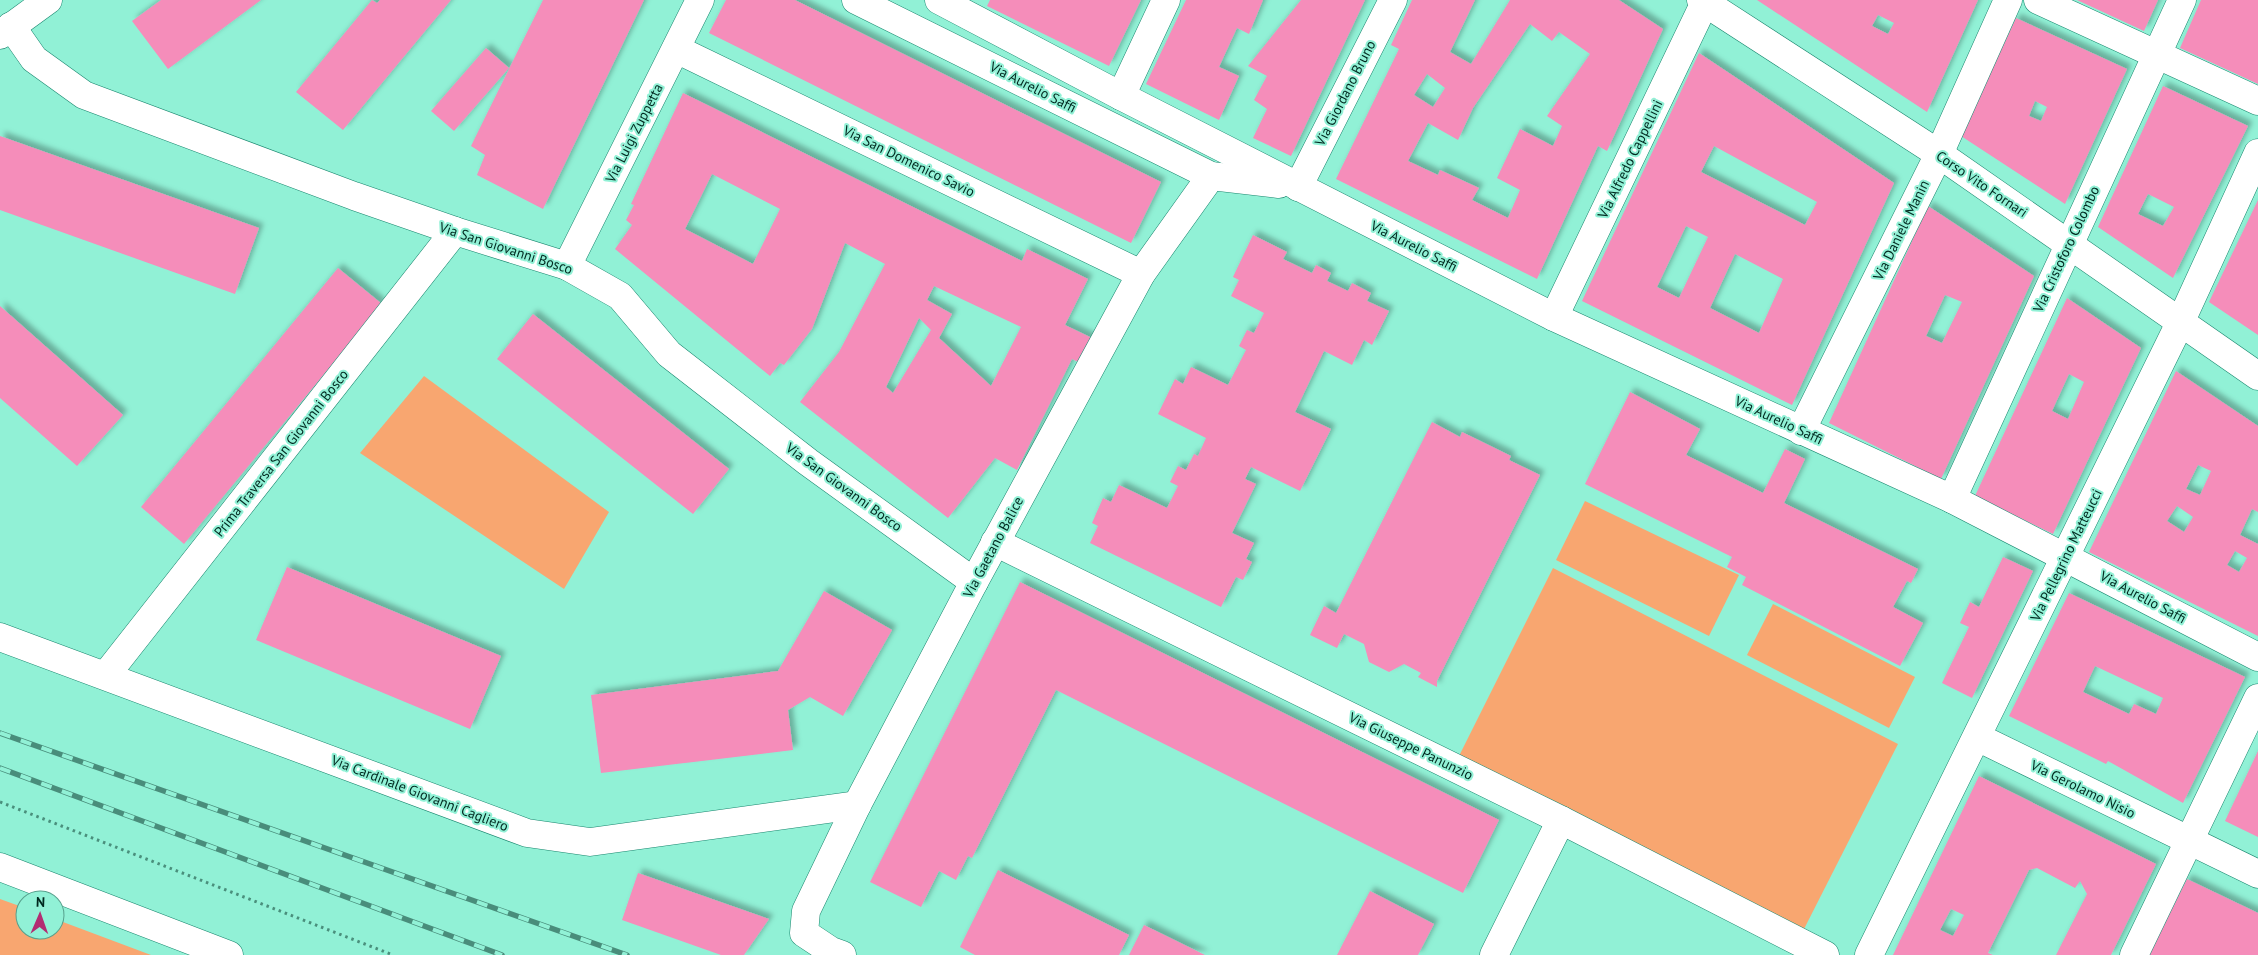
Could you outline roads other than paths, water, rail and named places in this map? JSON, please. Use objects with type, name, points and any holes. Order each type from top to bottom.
[{"type":"street","points":[[6,30],[48,0]]},
{"type":"street","name":"Via Luigi Zuppetta","points":[[567,266],[700,0]]},
{"type":"street","name":"Via Aurelio Saffi","points":[[856,0],[1211,176],[1298,187]]},
{"type":"street","points":[[1121,96],[1166,0]]},
{"type":"street","name":"Via Giordano Bruno","points":[[1298,187],[1393,0]]},
{"type":"street","name":"Via Daniele Manin","points":[[1801,431],[1939,154],[2008,0]]},
{"type":"street","points":[[2038,0],[2258,101]]},
{"type":"street","name":"Via Cristoforo Colombo","points":[[1952,499],[2182,0]]},
{"type":"street","name":"Corso Vito Fornari","points":[[1704,1],[1939,154],[2069,242],[2180,323],[2258,376]]},
{"type":"street","name":"Via Alfredo Cappellini","points":[[1554,318],[1704,1]]},
{"type":"street","name":"Via Aurelio Saffi","points":[[954,3],[1121,96],[1554,318],[1952,499],[2258,657]]},
{"type":"street","name":"Via San Giovanni Bosco","points":[[6,30],[34,59],[84,95],[354,196],[455,231],[567,266],[620,296],[669,354],[808,462],[974,582]]},
{"type":"street","name":"Via San Domenico Savio","points":[[676,49],[1141,274]]},
{"type":"street","name":"Via Pellegrino Matteucci","points":[[1868,955],[2180,323],[2258,153]]},
{"type":"street","name":"Via Gaetano Balice","points":[[842,955],[831,951],[804,933],[806,911],[857,805],[995,542],[1141,274],[1211,176]]},
{"type":"street","name":"Prima Traversa San Giovanni Bosco","points":[[106,675],[455,231]]},
{"type":"street","name":"Via Giuseppe Panunzio","points":[[995,542],[1561,820],[1825,955]]},
{"type":"street","name":"Via Cardinale Giovanni Cagliero","points":[[0,637],[527,833],[590,842],[857,805]]},
{"type":"street","points":[[2134,955],[2258,698]]},
{"type":"street","name":"Via Gerolamo Nisio","points":[[1977,737],[2258,874]]},
{"type":"street","points":[[1494,955],[1561,820]]},
{"type":"street","points":[[0,867],[228,955]]},
{"type":"railway","points":[[0,733],[627,955]]},
{"type":"railway","points":[[0,768],[502,955]]}]
